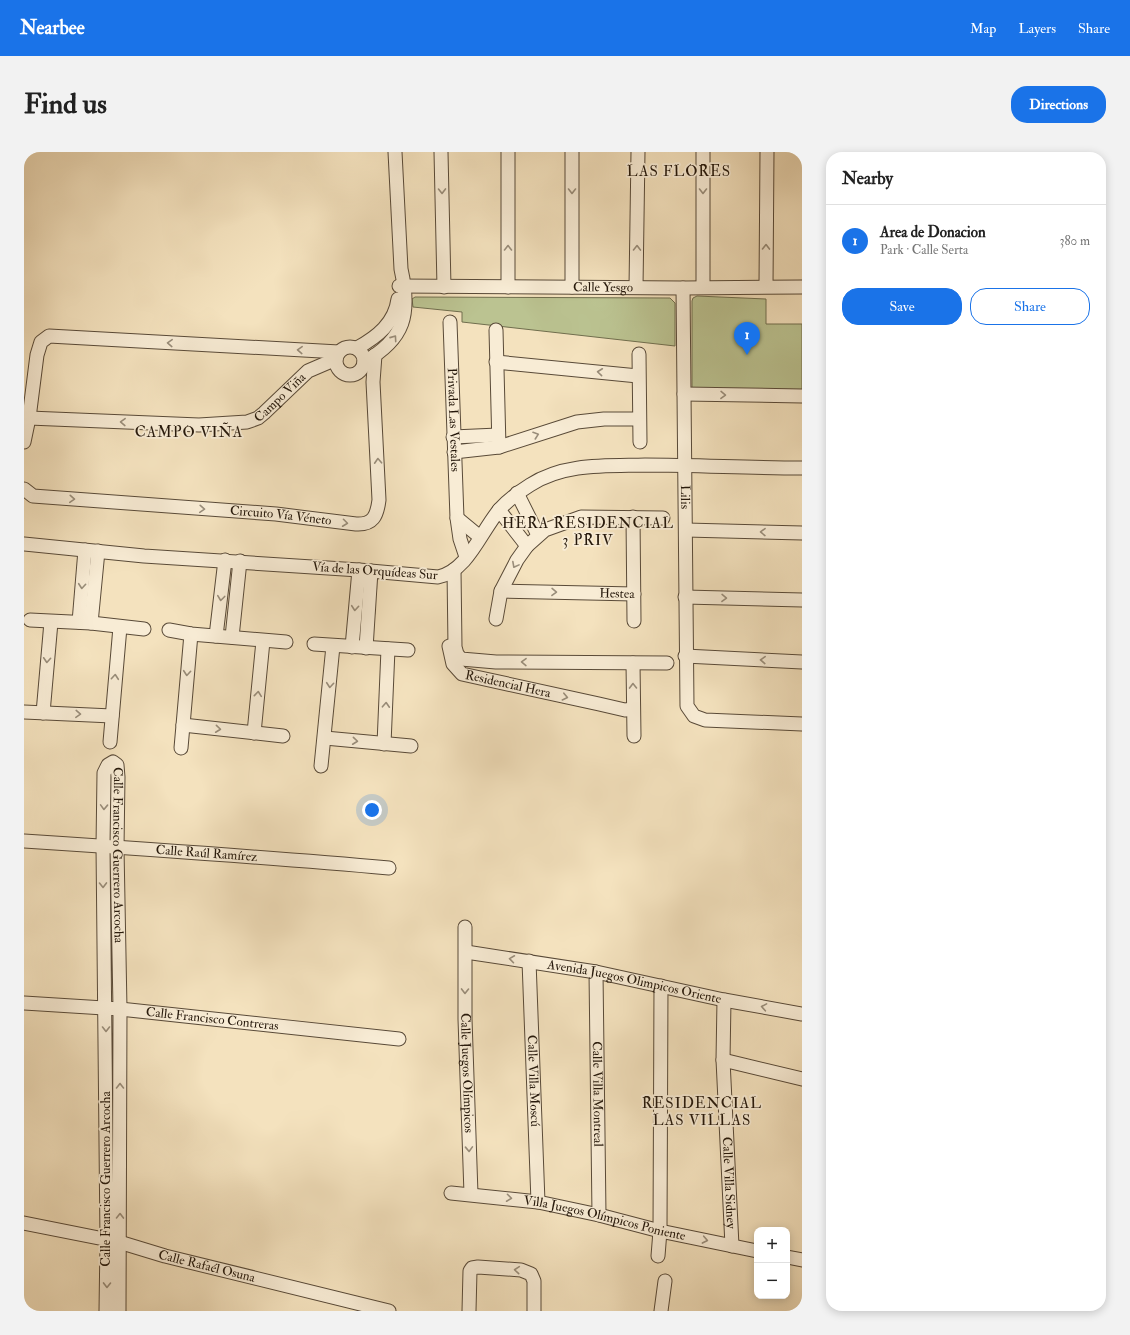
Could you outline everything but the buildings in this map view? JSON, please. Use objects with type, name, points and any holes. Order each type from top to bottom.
[{"type":"street","points":[[337,356],[338,369],[347,375],[358,373],[370,359],[390,344],[400,330],[403,313],[395,152]]},
{"type":"street","points":[[441,152],[444,287]]},
{"type":"street","points":[[508,152],[508,287]]},
{"type":"street","points":[[572,152],[572,287]]},
{"type":"street","points":[[636,287],[638,152]]},
{"type":"street","points":[[703,152],[703,287]]},
{"type":"street","points":[[766,286],[767,152]]},
{"type":"street","points":[[24,442],[29,418],[37,355],[42,339],[49,336],[337,356],[347,347],[356,348],[371,340],[391,320],[397,308],[402,286]]},
{"type":"street","name":"Calle Yesgo","points":[[402,286],[683,288],[802,286]]},
{"type":"street","name":"Lilis","points":[[683,288],[686,530],[685,656],[687,706],[694,716],[705,720],[802,724]]},
{"type":"street","name":"Privada Las Vestales","points":[[450,322],[457,518],[460,539],[466,557]]},
{"type":"street","points":[[496,330],[498,441]]},
{"type":"street","points":[[356,348],[370,359]]},
{"type":"street","points":[[639,354],[638,376],[640,442]]},
{"type":"street","name":"Campo Viña","points":[[29,418],[199,425],[247,422],[258,418],[264,413],[308,371],[337,356]]},
{"type":"street","name":"Circuito Vía Véneto","points":[[24,489],[33,496],[276,514],[356,524],[368,524],[375,517],[379,500],[373,382],[370,359]]},
{"type":"street","points":[[496,362],[638,376]]},
{"type":"street","points":[[684,394],[802,396]]},
{"type":"street","points":[[454,452],[577,422],[604,419],[639,419]]},
{"type":"street","points":[[454,437],[498,441]]},
{"type":"street","name":"Vía de las Orquídeas Sur","points":[[24,544],[144,556],[365,570],[432,577],[450,572],[466,557],[500,510],[517,493],[543,478],[561,471],[588,467],[684,465],[802,468]]},
{"type":"street","points":[[517,493],[538,535]]},
{"type":"street","points":[[500,510],[527,546]]},
{"type":"street","points":[[496,619],[501,591],[527,546],[538,535],[555,526],[581,517],[663,518]]},
{"type":"street","name":"Hestea","points":[[501,591],[634,594],[633,517]]},
{"type":"street","points":[[457,518],[480,537]]},
{"type":"street","points":[[686,530],[802,533]]},
{"type":"street","points":[[84,550],[85,623]]},
{"type":"street","points":[[85,623],[98,551]]},
{"type":"street","points":[[216,636],[225,560]]},
{"type":"street","points":[[232,637],[240,561]]},
{"type":"street","points":[[352,647],[365,570]]},
{"type":"street","points":[[365,570],[366,648]]},
{"type":"street","name":"Residencial Hera","points":[[450,572],[451,660],[459,673],[612,707],[633,709]]},
{"type":"street","points":[[634,594],[634,621]]},
{"type":"street","points":[[686,597],[802,600]]},
{"type":"street","points":[[30,620],[85,623],[144,630]]},
{"type":"street","points":[[43,713],[50,622]]},
{"type":"street","points":[[110,742],[120,627]]},
{"type":"street","points":[[169,630],[191,634],[286,642]]},
{"type":"street","points":[[182,748],[191,634]]},
{"type":"street","points":[[254,733],[263,641]]},
{"type":"street","points":[[314,644],[408,650]]},
{"type":"street","points":[[322,766],[333,646]]},
{"type":"street","name":"Residencial Hera","points":[[452,647],[464,660],[496,662],[666,663]]},
{"type":"street","points":[[384,744],[388,649]]},
{"type":"street","points":[[685,656],[802,662]]},
{"type":"street","points":[[493,681],[496,662]]},
{"type":"street","points":[[633,664],[634,736]]},
{"type":"street","points":[[24,712],[112,716]]},
{"type":"street","points":[[183,725],[283,736]]},
{"type":"street","points":[[325,738],[411,746]]},
{"type":"street","name":"Calle Francisco Guerrero Arcocha","points":[[106,1311],[113,1241],[120,1009],[117,848],[118,770],[117,765],[113,762],[106,768],[104,785],[103,846],[113,1241],[119,1311]]},
{"type":"street","points":[[104,785],[118,785]]},
{"type":"street","name":"Calle Raúl Ramírez","points":[[24,841],[176,851],[389,868]]},
{"type":"street","name":"Calle Juegos Olímpicos","points":[[465,927],[465,1018],[471,1194]]},
{"type":"street","name":"Avenida Juegos Olimpicos Oriente","points":[[466,952],[596,972],[724,1000],[802,1014]]},
{"type":"street","name":"Calle Villa Moscú","points":[[529,961],[538,1202]]},
{"type":"street","name":"Calle Villa Montreal","points":[[596,972],[599,1215]]},
{"type":"street","points":[[658,1256],[660,1231],[661,986]]},
{"type":"street","name":"Calle Villa Sidney","points":[[724,1000],[723,1060],[732,1246]]},
{"type":"street","name":"Calle Francisco Contreras","points":[[24,1003],[120,1009],[399,1039]]},
{"type":"street","points":[[723,1060],[802,1079]]},
{"type":"street","name":"Villa Juegos Olímpicos Poniente","points":[[451,1193],[538,1202],[599,1215],[660,1231],[754,1250]]},
{"type":"street","name":"Calle Rafaél Osuna","points":[[24,1223],[113,1241],[165,1256],[388,1311]]},
{"type":"street","points":[[790,1258],[802,1260]]},
{"type":"street","points":[[469,1311],[470,1271],[474,1267],[482,1267],[521,1270],[531,1274],[534,1281],[534,1311]]},
{"type":"street","points":[[664,1311],[661,1311],[665,1280]]},
{"type":"green space","points":[[697,296],[766,299],[766,324],[802,324],[802,391],[692,389],[692,301],[693,298]]},
{"type":"green space","points":[[415,297],[670,298],[675,303],[675,346],[462,322],[462,312],[413,307],[412,299]]},
{"type":"place","name":"Area de Donacion","points":[[747,355]]},
{"type":"district","name":"LAS FLORES","points":[[679,171]]},
{"type":"district","name":"CAMPO VIÑA","points":[[189,432]]},
{"type":"district","name":"HERA RESIDENCIAL 3 PRIV","points":[[588,532]]},
{"type":"district","name":"RESIDENCIAL LAS VILLAS","points":[[702,1112]]}]
